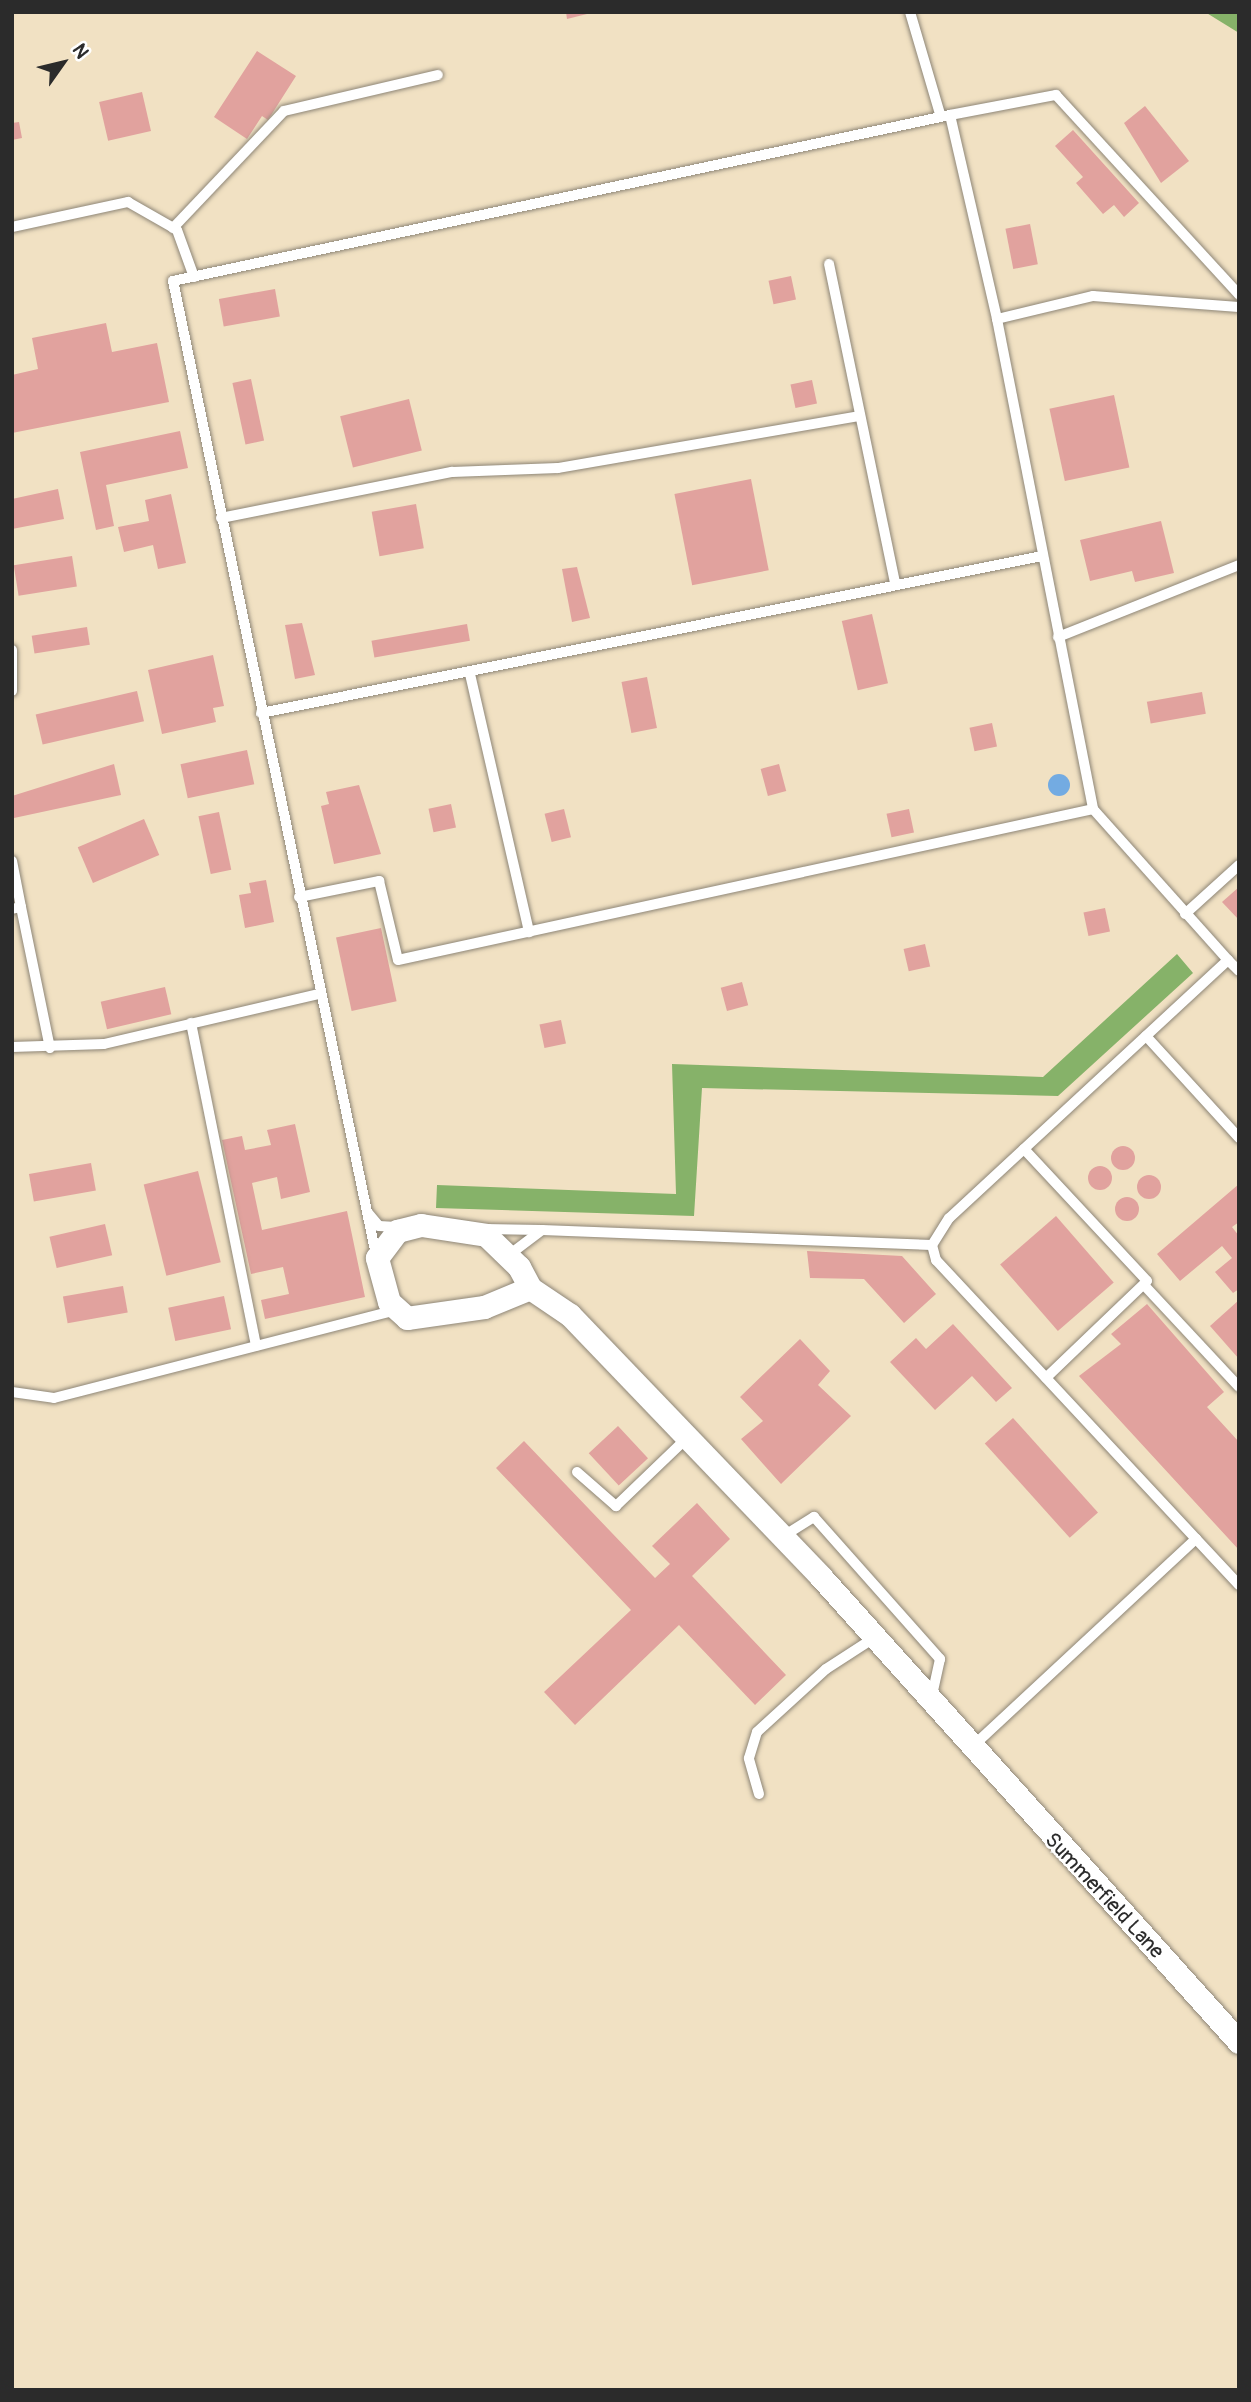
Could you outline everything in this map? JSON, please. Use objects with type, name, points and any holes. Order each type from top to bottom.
[{"type":"street","points":[[421,1225],[471,1229],[509,1255],[530,1288],[518,1298],[418,1320],[397,1310],[378,1277],[377,1258],[397,1231],[421,1225]]},
{"type":"street","name":"Summerfield Lane","points":[[530,1288],[570,1315],[782,1537],[1239,2042]]},
{"type":"lane","points":[[910,12],[945,116],[997,319],[1093,809],[1239,971]]},
{"type":"lane","points":[[173,228],[284,111],[438,75]]},
{"type":"lane","points":[[377,1258],[319,994],[173,281],[945,116],[1056,95],[1239,295]]},
{"type":"lane","points":[[12,226],[128,202],[173,228],[194,277]]},
{"type":"lane","points":[[829,264],[895,583]]},
{"type":"lane","points":[[997,319],[1093,296],[1239,307]]},
{"type":"lane","points":[[221,518],[452,472],[558,468],[860,416]]},
{"type":"lane","points":[[261,713],[470,674],[895,583],[1042,556]]},
{"type":"lane","points":[[1058,637],[1239,565]]},
{"type":"lane","points":[[12,650],[12,691]]},
{"type":"lane","points":[[470,674],[529,932]]},
{"type":"lane","points":[[299,897],[379,881],[398,960],[1093,809]]},
{"type":"lane","points":[[12,861],[17,908],[50,1048]]},
{"type":"lane","points":[[1185,914],[1239,865]]},
{"type":"lane","points":[[1228,960],[949,1218],[932,1245],[936,1260],[1239,1585]]},
{"type":"lane","points":[[12,1047],[50,1048],[104,1044],[319,994]]},
{"type":"lane","points":[[191,1023],[256,1346]]},
{"type":"lane","points":[[1146,1036],[1239,1138]]},
{"type":"lane","points":[[1024,1149],[1147,1281],[1046,1378]]},
{"type":"lane","points":[[362,1198],[379,1226],[421,1225]]},
{"type":"lane","points":[[471,1229],[932,1245]]},
{"type":"lane","points":[[509,1255],[542,1230]]},
{"type":"lane","points":[[1144,1285],[1239,1387]]},
{"type":"lane","points":[[12,1392],[54,1398],[397,1310]]},
{"type":"lane","points":[[578,1472],[616,1506],[687,1437]]},
{"type":"lane","points":[[782,1537],[814,1517],[940,1659],[931,1702]]},
{"type":"lane","points":[[971,1748],[1196,1539]]},
{"type":"lane","points":[[759,1794],[749,1758],[757,1732],[826,1669],[874,1638]]},
{"type":"green space","points":[[1205,12],[1239,12],[1239,33]]},
{"type":"green space","points":[[1177,954],[1193,973],[1058,1096],[702,1088],[694,1216],[436,1208],[437,1185],[676,1194],[672,1064],[1043,1077]]},
{"type":"water","points":[[1059,774],[1067,777],[1070,785],[1067,793],[1059,796],[1051,793],[1048,785],[1051,777]]},
{"type":"building","points":[[566,12],[591,12],[591,13],[567,19]]},
{"type":"building","points":[[257,51],[296,76],[268,120],[262,116],[247,139],[214,117]]},
{"type":"building","points":[[142,92],[151,131],[108,141],[99,102]]},
{"type":"building","points":[[1145,106],[1189,161],[1161,183],[1124,123]]},
{"type":"building","points":[[19,122],[22,138],[12,140],[12,123]]},
{"type":"building","points":[[1073,130],[1139,203],[1124,217],[1114,205],[1103,214],[1076,183],[1083,177],[1055,146]]},
{"type":"building","points":[[1030,224],[1038,264],[1013,269],[1005,229]]},
{"type":"building","points":[[791,276],[796,299],[773,304],[769,281]]},
{"type":"building","points":[[275,289],[280,317],[224,326],[219,299]]},
{"type":"building","points":[[106,323],[112,352],[157,343],[169,402],[12,433],[12,375],[38,369],[32,338]]},
{"type":"building","points":[[251,379],[264,441],[246,445],[232,383]]},
{"type":"building","points":[[812,380],[817,403],[795,408],[790,385]]},
{"type":"building","points":[[1114,395],[1129,467],[1065,481],[1049,409]]},
{"type":"building","points":[[409,399],[422,450],[353,468],[340,416]]},
{"type":"building","points":[[180,431],[188,468],[106,485],[114,526],[96,530],[80,452]]},
{"type":"building","points":[[751,479],[769,570],[692,585],[674,494]]},
{"type":"building","points":[[58,489],[64,519],[12,529],[12,499]]},
{"type":"building","points":[[171,494],[186,563],[158,569],[153,545],[124,552],[118,527],[149,521],[145,500]]},
{"type":"building","points":[[416,504],[424,548],[379,556],[372,512]]},
{"type":"building","points":[[1161,521],[1174,573],[1135,582],[1132,571],[1090,581],[1080,540]]},
{"type":"building","points":[[72,556],[77,587],[19,596],[14,565]]},
{"type":"building","points":[[577,567],[590,618],[572,622],[562,569]]},
{"type":"building","points":[[872,614],[888,683],[858,690],[842,621]]},
{"type":"building","points":[[302,623],[315,675],[295,679],[285,625]]},
{"type":"building","points":[[467,624],[470,641],[374,658],[371,641]]},
{"type":"building","points":[[87,627],[90,645],[35,654],[32,636]]},
{"type":"building","points":[[213,655],[224,706],[213,708],[216,722],[162,734],[148,670]]},
{"type":"building","points":[[647,677],[657,728],[631,733],[621,682]]},
{"type":"building","points":[[137,691],[144,721],[43,745],[36,714]]},
{"type":"building","points":[[1202,692],[1206,714],[1151,723],[1147,702]]},
{"type":"building","points":[[992,723],[997,746],[974,751],[970,728]]},
{"type":"building","points":[[247,750],[254,784],[188,798],[180,764]]},
{"type":"building","points":[[114,764],[121,795],[14,818],[12,796]]},
{"type":"building","points":[[779,764],[786,791],[768,796],[761,769]]},
{"type":"building","points":[[359,785],[381,854],[334,864],[321,806],[329,804],[326,792]]},
{"type":"building","points":[[451,804],[456,827],[433,832],[429,809]]},
{"type":"building","points":[[564,809],[571,837],[552,842],[545,814]]},
{"type":"building","points":[[909,809],[914,832],[891,837],[887,814]]},
{"type":"building","points":[[219,812],[231,870],[211,874],[198,816]]},
{"type":"building","points":[[144,819],[159,855],[93,883],[78,847]]},
{"type":"building","points":[[266,880],[274,922],[245,928],[239,895],[251,893],[249,883]]},
{"type":"building","points":[[1239,887],[1239,920],[1222,902]]},
{"type":"building","points":[[1105,908],[1110,931],[1088,936],[1083,913]]},
{"type":"building","points":[[381,928],[397,1001],[352,1011],[336,938]]},
{"type":"building","points":[[925,944],[930,966],[909,971],[904,949]]},
{"type":"building","points":[[742,982],[748,1005],[727,1011],[721,988]]},
{"type":"building","points":[[165,987],[171,1014],[107,1029],[101,1002]]},
{"type":"building","points":[[561,1020],[566,1043],[544,1048],[539,1025]]},
{"type":"building","points":[[295,1124],[310,1192],[281,1199],[277,1177],[252,1183],[262,1230],[347,1211],[365,1297],[265,1319],[261,1300],[289,1294],[283,1267],[251,1274],[222,1140],[242,1136],[245,1150],[271,1145],[267,1130]]},
{"type":"building","points":[[1123,1146],[1134,1153],[1135,1158],[1128,1169],[1123,1170],[1112,1163],[1111,1158],[1118,1147]]},
{"type":"building","points":[[91,1163],[96,1191],[34,1202],[29,1174]]},
{"type":"building","points":[[1100,1166],[1111,1173],[1112,1178],[1105,1189],[1100,1190],[1089,1183],[1088,1178],[1095,1167]]},
{"type":"building","points":[[198,1171],[221,1262],[166,1276],[144,1185]]},
{"type":"building","points":[[1149,1175],[1160,1182],[1161,1187],[1154,1198],[1149,1199],[1138,1192],[1137,1187],[1144,1176]]},
{"type":"building","points":[[1239,1184],[1239,1222],[1232,1227],[1239,1236],[1239,1289],[1233,1293],[1215,1272],[1232,1258],[1222,1246],[1180,1281],[1157,1254]]},
{"type":"building","points":[[1127,1197],[1138,1204],[1139,1209],[1132,1220],[1127,1221],[1116,1214],[1115,1209],[1122,1198]]},
{"type":"building","points":[[1056,1216],[1114,1282],[1058,1331],[1000,1265]]},
{"type":"building","points":[[105,1224],[112,1255],[57,1268],[49,1237]]},
{"type":"building","points":[[807,1251],[902,1256],[936,1294],[904,1323],[864,1279],[810,1278]]},
{"type":"building","points":[[123,1286],[128,1313],[68,1323],[63,1297]]},
{"type":"building","points":[[224,1296],[231,1329],[175,1341],[168,1308]]},
{"type":"building","points":[[1239,1300],[1239,1359],[1210,1326]]},
{"type":"building","points":[[1147,1304],[1224,1392],[1207,1407],[1239,1442],[1239,1550],[1079,1376],[1121,1344],[1111,1334]]},
{"type":"building","points":[[953,1324],[1012,1388],[996,1402],[972,1376],[935,1410],[890,1362],[916,1338],[926,1349]]},
{"type":"building","points":[[800,1339],[830,1371],[818,1385],[851,1416],[781,1484],[741,1439],[763,1421],[740,1397]]},
{"type":"building","points":[[1013,1418],[1098,1512],[1070,1538],[985,1443]]},
{"type":"building","points":[[618,1426],[648,1458],[619,1485],[589,1453]]},
{"type":"building","points":[[524,1441],[655,1578],[670,1564],[652,1546],[697,1503],[730,1539],[692,1576],[786,1675],[755,1705],[679,1625],[575,1725],[544,1692],[631,1610],[496,1468]]}]
